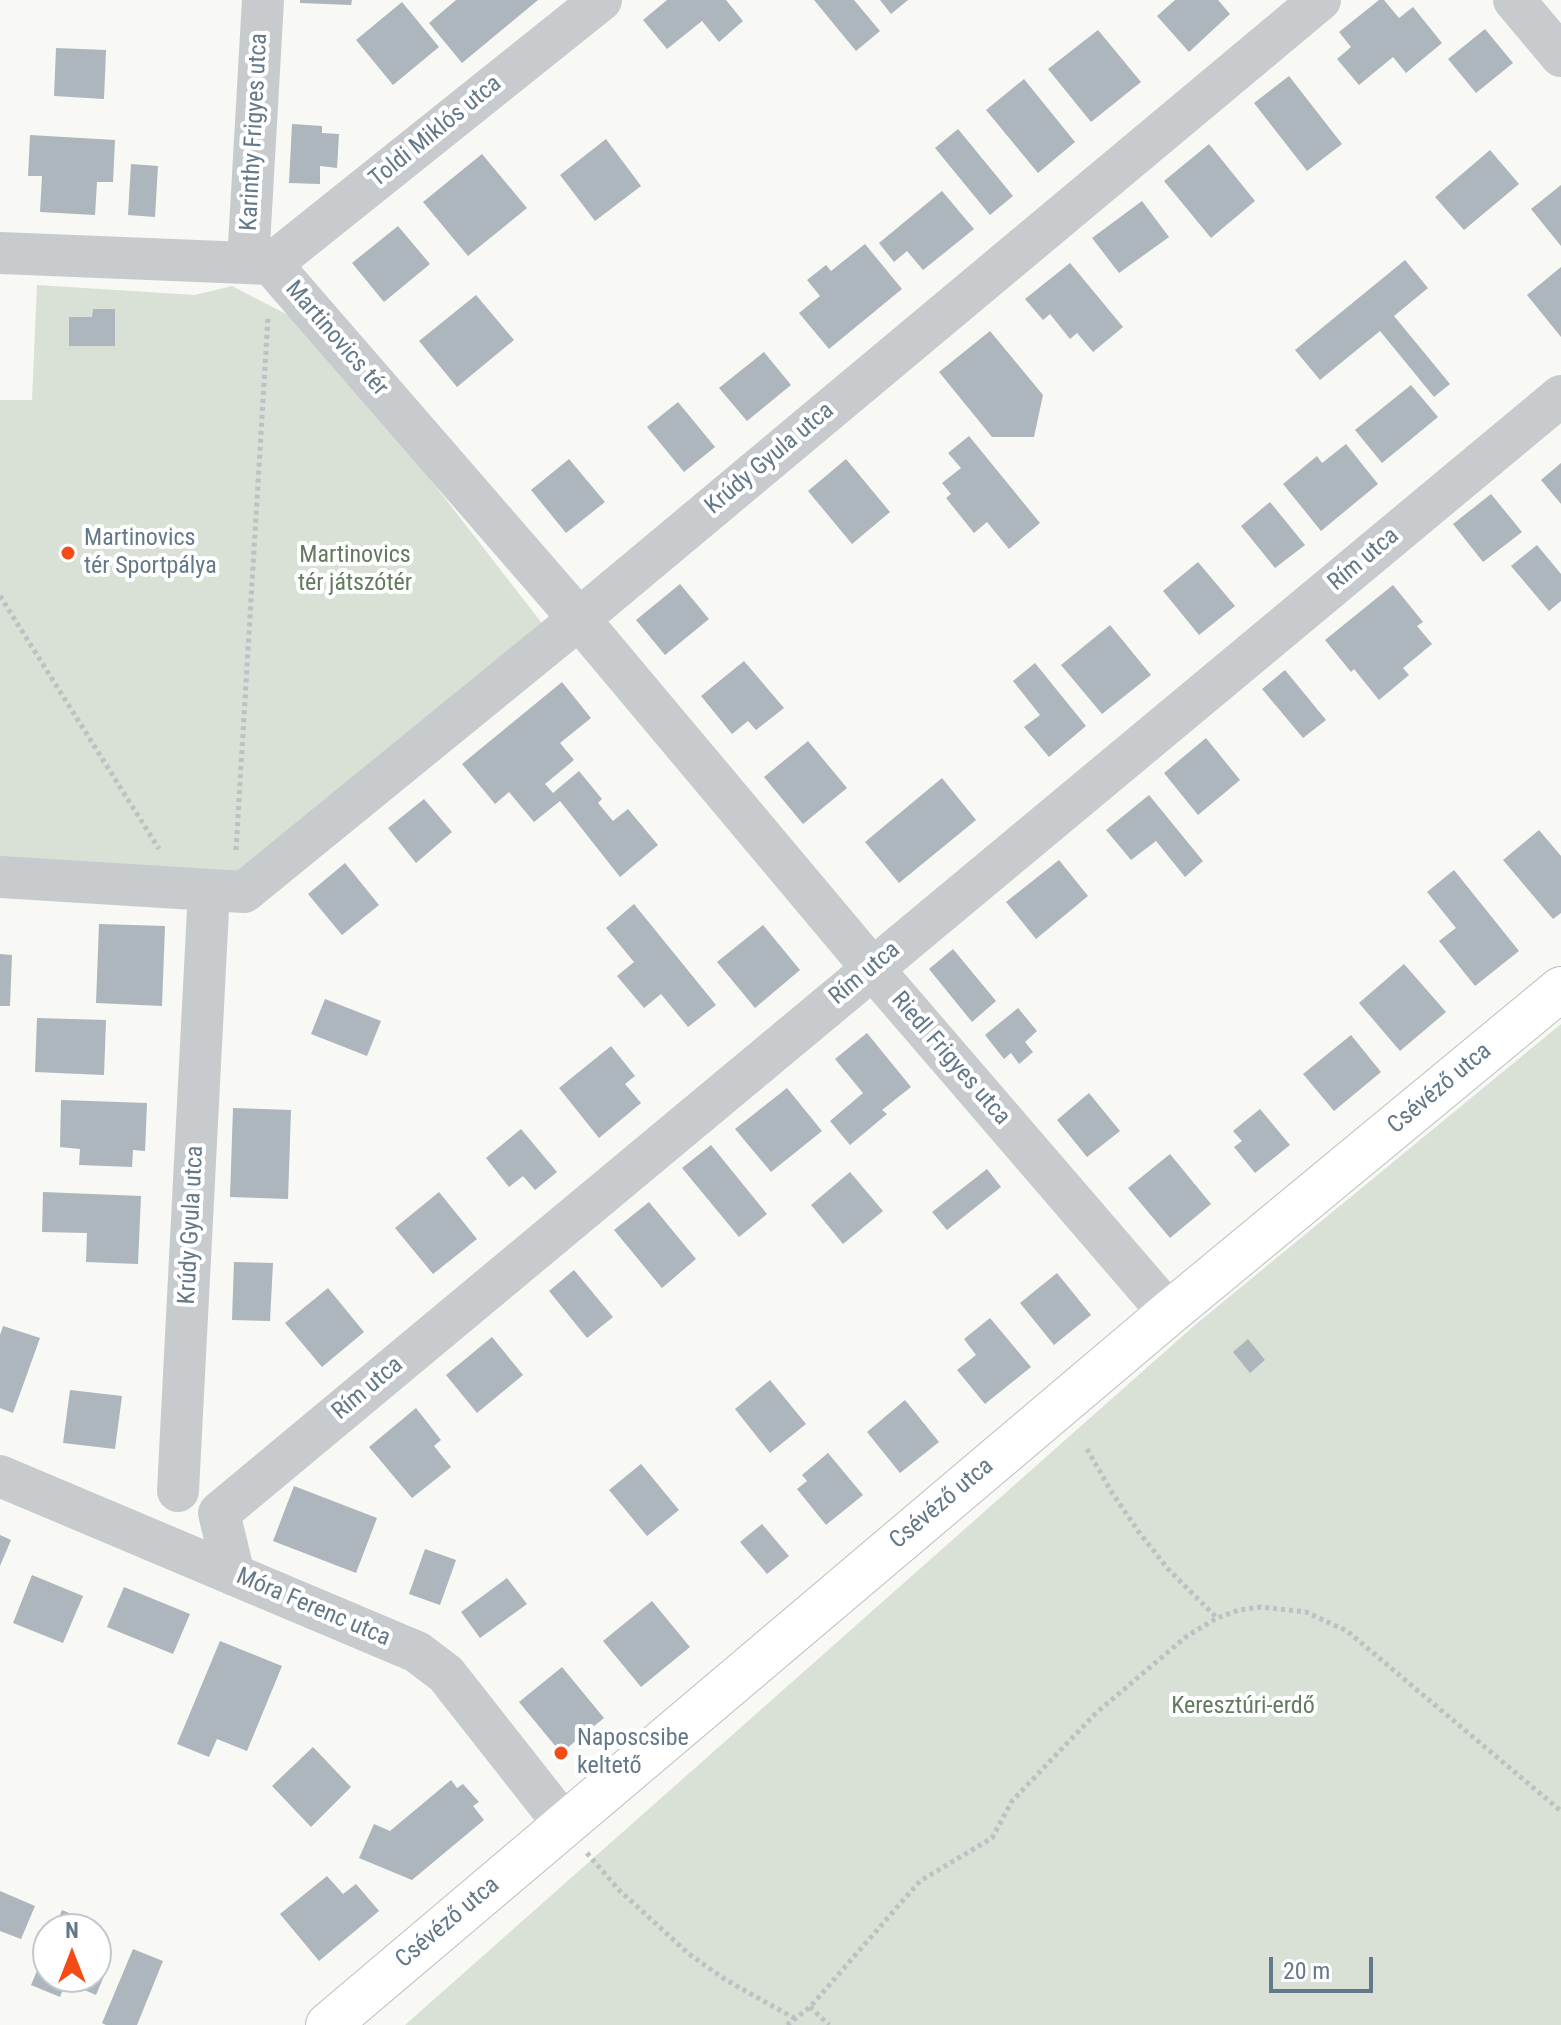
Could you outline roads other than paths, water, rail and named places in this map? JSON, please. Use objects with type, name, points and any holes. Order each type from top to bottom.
[{"type":"main road","name":"Csévéző utca","points":[[328,2025],[1169,1313],[1561,989]]},
{"type":"street","name":"Karinthy Frigyes utca","points":[[259,264],[263,0]]},
{"type":"street","name":"Toldi Miklós utca","points":[[259,264],[601,0]]},
{"type":"street","name":"Krúdy Gyula utca","points":[[178,1491],[209,890],[244,892],[579,619],[1320,0]]},
{"type":"street","points":[[1514,0],[1561,56]]},
{"type":"street","points":[[0,253],[259,264]]},
{"type":"street","name":"Martinovics tér","points":[[259,264],[579,619]]},
{"type":"street","name":"Rím utca","points":[[219,1513],[1561,396]]},
{"type":"street","name":"Riedl Frigyes utca","points":[[579,619],[872,968],[1169,1313]]},
{"type":"street","points":[[0,877],[209,890]]},
{"type":"street","name":"Móra Ferenc utca","points":[[0,1476],[417,1652],[446,1674],[564,1824]]},
{"type":"street","points":[[117,1524],[178,1491],[219,1513],[234,1575]]},
{"type":"place","name":"Martinovics tér Sportpálya","points":[[68,553]]},
{"type":"place","name":"Naposcsibe keltető","points":[[561,1753]]},
{"type":"park label","name":"Martinovics tér játszótér","points":[[355,570]]},
{"type":"park label","name":"Keresztúri-erdő","points":[[1243,1707]]}]
